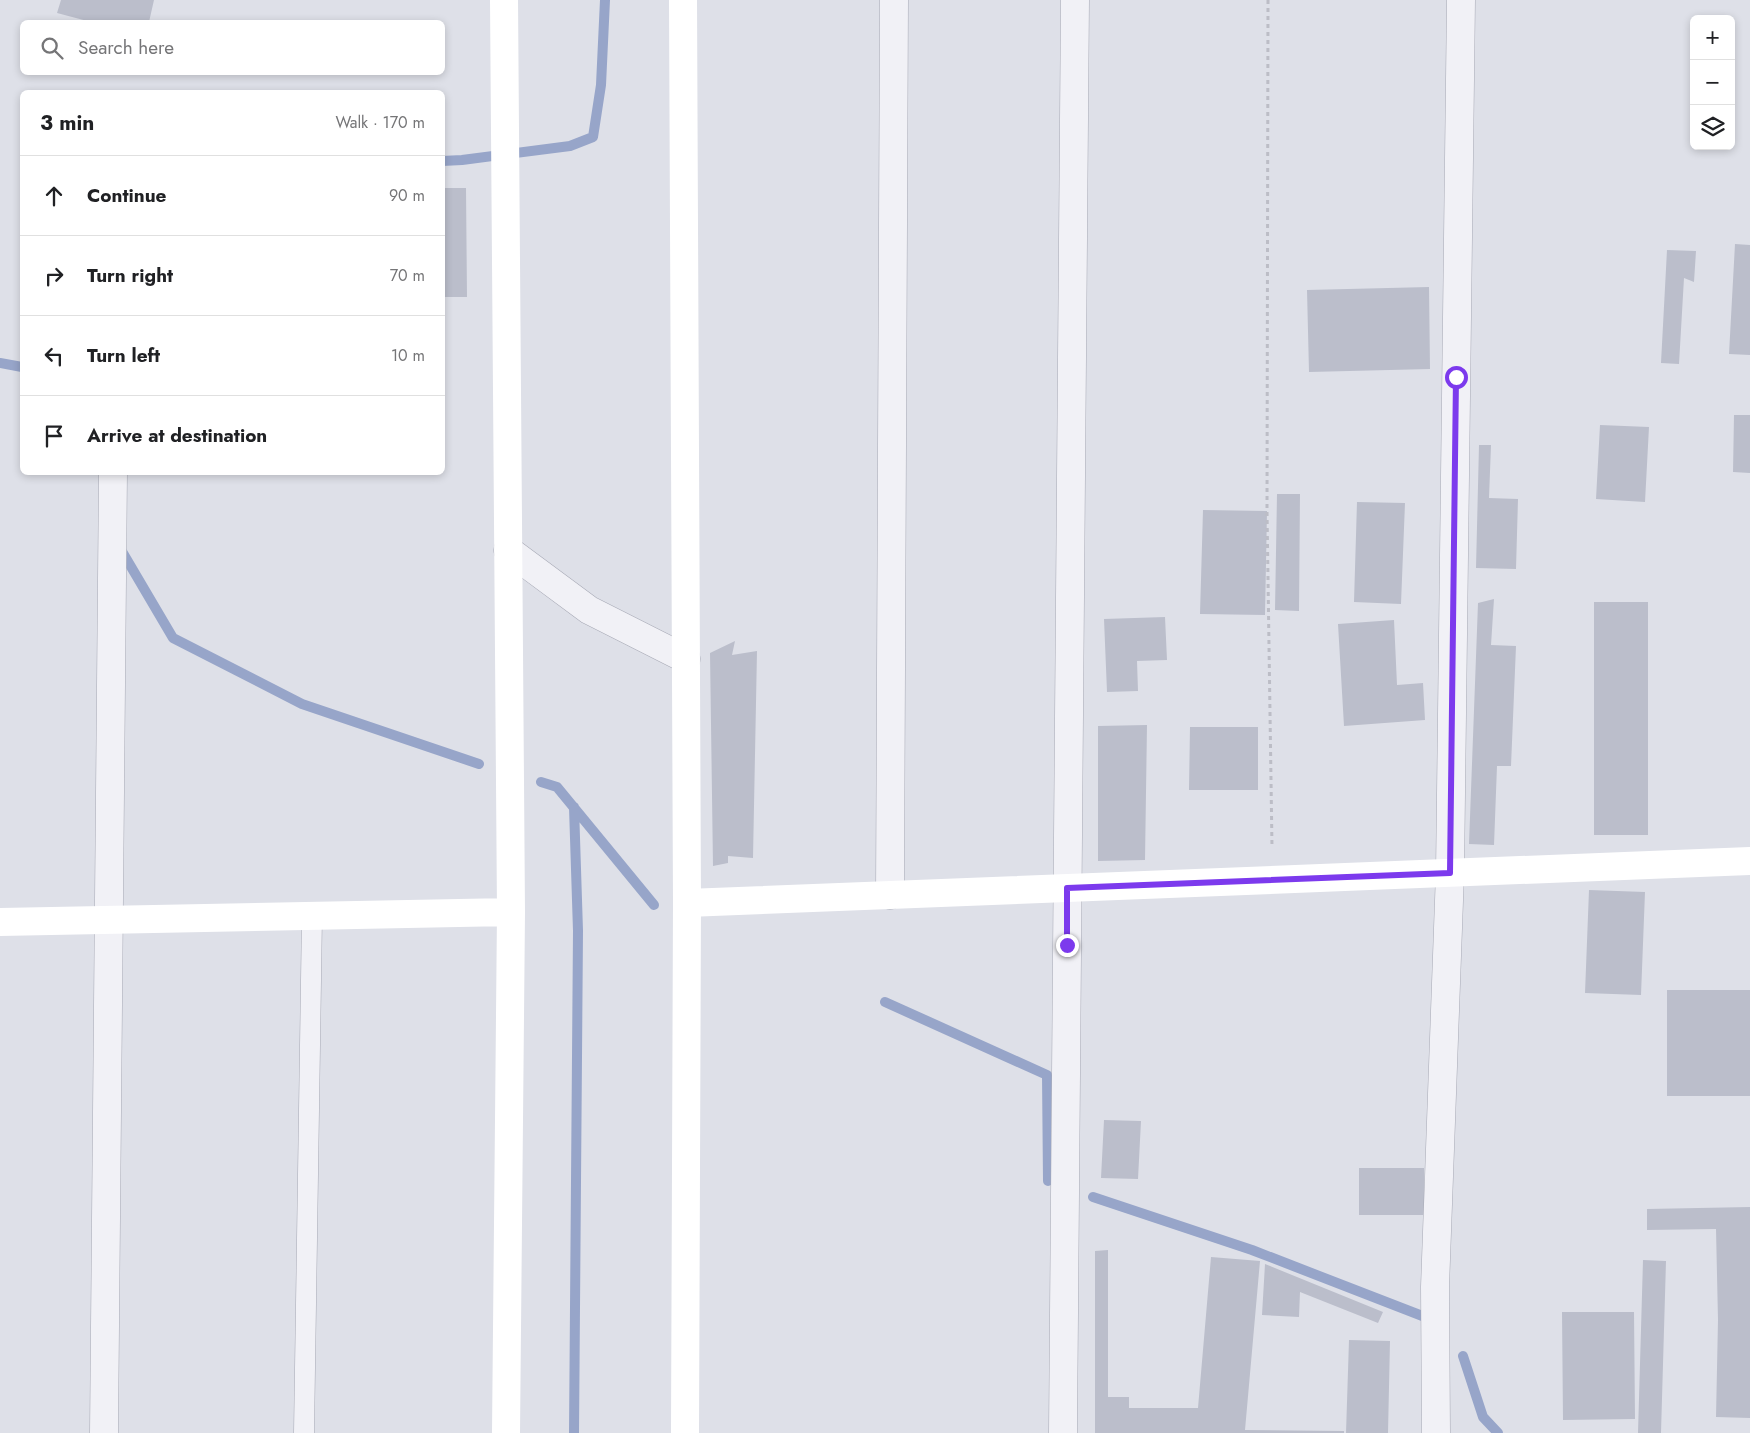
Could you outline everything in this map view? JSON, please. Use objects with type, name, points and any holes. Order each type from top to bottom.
[{"type":"street","points":[[504,0],[511,912],[506,1433]]},
{"type":"street","points":[[683,0],[687,903],[685,1433]]},
{"type":"street","points":[[890,895],[894,0]]},
{"type":"street","points":[[1063,1433],[1075,0]]},
{"type":"street","points":[[1436,1433],[1435,1287],[1450,873],[1461,0]]},
{"type":"street","points":[[104,1433],[114,475]]},
{"type":"street","points":[[508,550],[589,610],[686,659]]},
{"type":"street","points":[[687,903],[1750,861]]},
{"type":"street","points":[[0,922],[511,912]]},
{"type":"lane","points":[[304,1433],[312,916]]},
{"type":"path","points":[[1268,0],[1267,511],[1273,880]]},
{"type":"building","points":[[61,0],[154,0],[149,20],[83,20],[57,13]]},
{"type":"building","points":[[445,188],[466,188],[467,297],[445,297]]},
{"type":"building","points":[[1735,244],[1750,245],[1750,355],[1729,354]]},
{"type":"building","points":[[1667,250],[1696,251],[1694,282],[1684,278],[1679,364],[1661,363]]},
{"type":"building","points":[[1429,287],[1430,369],[1309,372],[1307,290]]},
{"type":"building","points":[[1734,415],[1750,415],[1750,473],[1733,472]]},
{"type":"building","points":[[1600,425],[1649,427],[1645,502],[1596,499]]},
{"type":"building","points":[[1479,445],[1491,445],[1489,498],[1518,499],[1516,569],[1476,568]]},
{"type":"building","points":[[1277,494],[1300,494],[1299,611],[1275,610]]},
{"type":"building","points":[[1357,502],[1405,503],[1401,604],[1354,602]]},
{"type":"building","points":[[1203,510],[1267,511],[1265,615],[1200,614]]},
{"type":"building","points":[[1494,599],[1491,645],[1516,646],[1511,766],[1497,766],[1494,845],[1469,844],[1478,603]]},
{"type":"building","points":[[1594,602],[1648,602],[1648,835],[1594,835]]},
{"type":"building","points":[[1165,617],[1167,660],[1137,661],[1138,691],[1107,692],[1104,619]]},
{"type":"building","points":[[1394,620],[1397,685],[1423,683],[1425,720],[1344,726],[1338,624]]},
{"type":"building","points":[[735,641],[732,655],[757,651],[753,858],[728,856],[728,863],[713,866],[710,653]]},
{"type":"building","points":[[1147,725],[1145,860],[1098,861],[1098,726]]},
{"type":"building","points":[[1190,727],[1258,727],[1258,790],[1189,790]]},
{"type":"building","points":[[1589,890],[1645,892],[1641,995],[1585,993]]},
{"type":"building","points":[[1667,990],[1750,990],[1750,1096],[1667,1096]]},
{"type":"building","points":[[1104,1120],[1141,1121],[1138,1179],[1101,1178]]},
{"type":"building","points":[[1359,1168],[1424,1168],[1424,1215],[1359,1215]]},
{"type":"building","points":[[1750,1207],[1750,1418],[1716,1417],[1718,1320],[1716,1229],[1647,1230],[1647,1209]]},
{"type":"building","points":[[1108,1250],[1108,1397],[1129,1397],[1129,1408],[1198,1408],[1211,1257],[1260,1261],[1245,1430],[1344,1431],[1344,1433],[1095,1433],[1095,1251]]},
{"type":"building","points":[[1643,1260],[1666,1261],[1661,1433],[1638,1433]]},
{"type":"building","points":[[1265,1264],[1383,1312],[1378,1323],[1300,1292],[1299,1317],[1262,1315]]},
{"type":"building","points":[[1562,1312],[1634,1312],[1635,1419],[1563,1420]]},
{"type":"building","points":[[1349,1340],[1390,1341],[1388,1433],[1346,1433]]},
{"type":"waterway","points":[[445,161],[570,146],[593,137],[601,85],[605,0]]},
{"type":"waterway","points":[[0,363],[20,367]]},
{"type":"waterway","points":[[120,548],[173,638],[302,704],[479,764]]},
{"type":"waterway","points":[[541,782],[557,787],[654,905]]},
{"type":"waterway","points":[[574,807],[578,931],[574,1433]]},
{"type":"waterway","points":[[885,1002],[1047,1075],[1048,1181]]},
{"type":"waterway","points":[[1093,1197],[1252,1250],[1425,1317]]},
{"type":"waterway","points":[[1463,1356],[1483,1417],[1498,1433]]},
{"type":"route","points":[[1067,945],[1067,888],[1450,873],[1456,377]]}]
